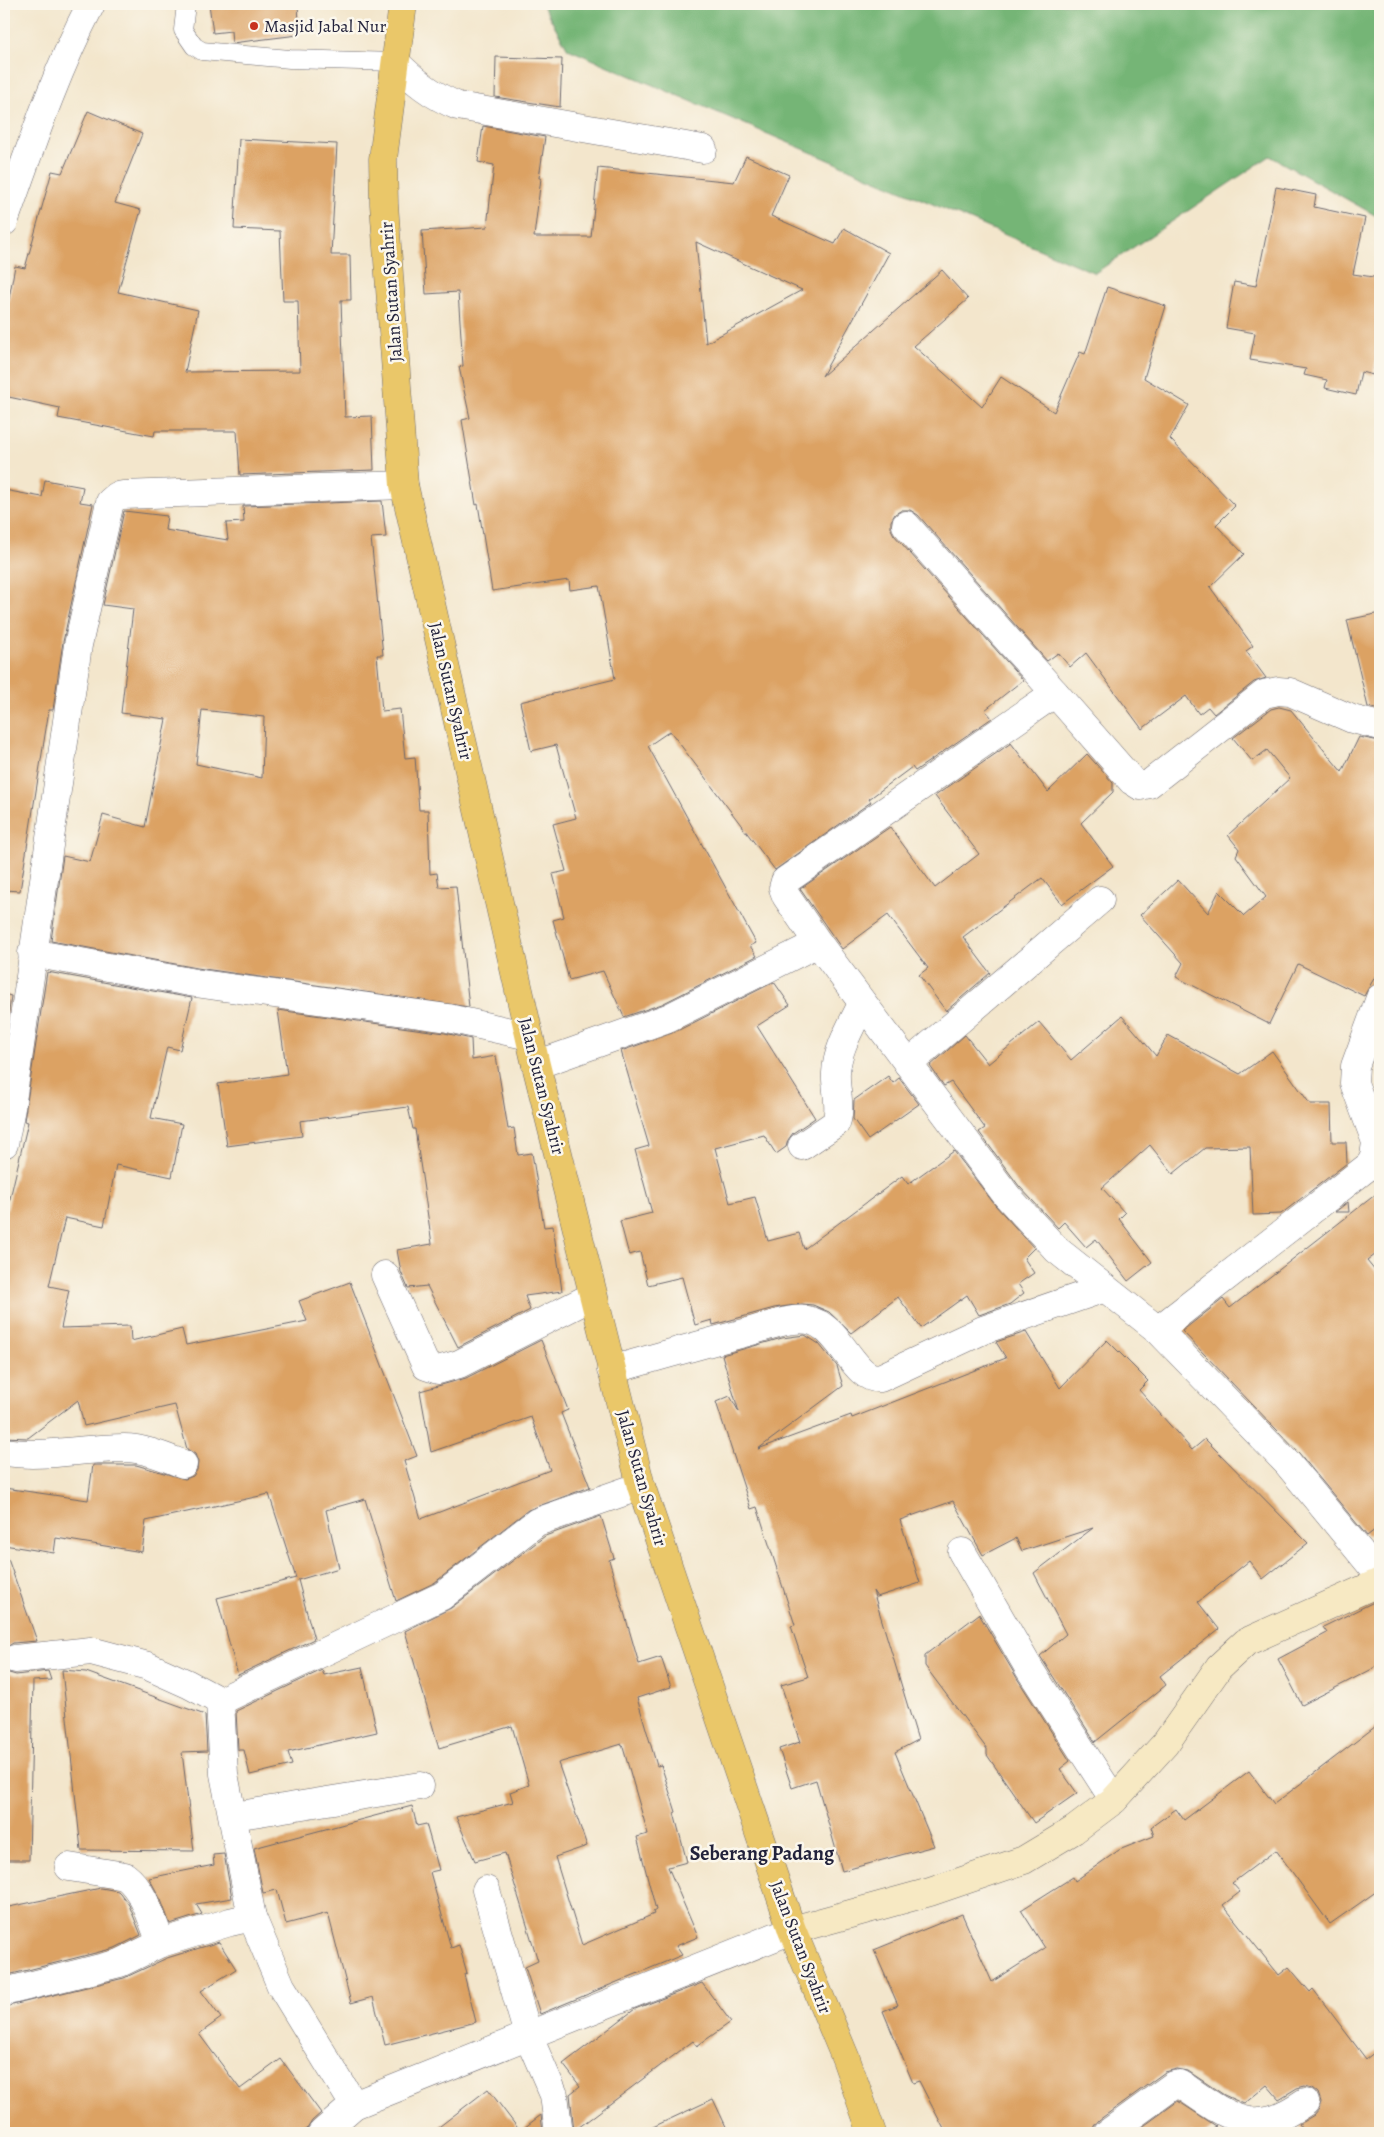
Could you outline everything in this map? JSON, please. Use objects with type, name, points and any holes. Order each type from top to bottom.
[{"type":"main road","name":"Jalan Sutan Syahrir","points":[[403,4],[384,144],[384,177],[404,485],[529,1036],[640,1486],[792,1930],[846,2059],[872,2133]]},
{"type":"street","points":[[4,222],[36,131],[72,39],[91,4]]},
{"type":"street","points":[[395,62],[420,86],[438,98],[458,106],[703,149]]},
{"type":"street","points":[[4,1144],[11,1108],[78,645],[110,502],[117,496],[123,495],[404,485]]},
{"type":"street","points":[[906,525],[1132,781],[1140,786],[1152,781],[1264,694],[1278,691],[1290,692],[1352,719],[1380,726]]},
{"type":"street","points":[[1054,693],[785,881],[786,896],[862,1004],[1007,1196],[1057,1250],[1158,1330],[1288,1464],[1380,1576]]},
{"type":"street","points":[[908,1064],[1100,900]]},
{"type":"street","points":[[536,1065],[668,1018],[818,943]]},
{"type":"street","points":[[32,953],[195,983],[448,1018],[529,1036]]},
{"type":"street","points":[[1158,1330],[1370,1165],[1374,1157],[1376,1142],[1354,1083],[1354,1074],[1358,1057],[1380,998]]},
{"type":"street","points":[[802,1146],[834,1127],[838,1120],[836,1073],[840,1050],[862,1004]]},
{"type":"street","points":[[385,1275],[426,1366],[438,1370],[459,1364],[593,1296]]},
{"type":"street","points":[[611,1370],[766,1327],[796,1320],[808,1320],[822,1326],[834,1335],[860,1371],[867,1376],[880,1378],[983,1330],[1105,1288]]},
{"type":"street","points":[[4,1452],[21,1455],[126,1448],[160,1455],[184,1464]]},
{"type":"street","points":[[220,1702],[442,1596],[537,1522],[640,1486]]},
{"type":"street","points":[[962,1552],[1030,1670],[1114,1800]]},
{"type":"street","points":[[322,2133],[354,2105],[792,1930],[930,1892],[1024,1860],[1074,1830],[1114,1800],[1165,1744],[1219,1667],[1246,1642],[1380,1582]]},
{"type":"street","points":[[15,1659],[91,1651],[148,1666],[188,1684],[220,1702]]},
{"type":"street","points":[[220,1702],[224,1774],[234,1816],[252,1917],[281,1986],[354,2105]]},
{"type":"street","points":[[234,1816],[420,1786]]},
{"type":"street","points":[[69,1866],[125,1876],[132,1882],[148,1909],[161,1943]]},
{"type":"street","points":[[486,1890],[528,2035],[554,2095],[559,2133]]},
{"type":"street","points":[[4,1992],[120,1963],[161,1943],[252,1917]]},
{"type":"street","points":[[1108,2133],[1174,2085],[1180,2084],[1240,2129],[1257,2132],[1275,2130],[1291,2118],[1305,2102]]},
{"type":"lane","points":[[186,4],[183,30],[194,46],[202,51],[290,60],[395,62]]},
{"type":"green space","points":[[542,4],[1380,4],[1380,218],[1270,156],[1095,273],[568,49]]},
{"type":"building","name":"Masjid Jabal Nur","points":[[209,4],[298,4],[299,23],[296,23],[298,35],[232,43],[231,31],[213,33]]},
{"type":"building","points":[[496,57],[562,59],[560,107],[495,97]]},
{"type":"building","points":[[88,111],[142,134],[115,203],[141,210],[118,292],[198,310],[185,372],[300,371],[298,301],[283,301],[280,231],[234,229],[239,139],[337,144],[331,255],[350,255],[351,300],[341,300],[345,417],[372,416],[374,470],[240,475],[237,431],[155,431],[154,436],[58,418],[60,408],[4,396],[4,325],[15,266],[25,268],[52,171],[62,173]]},
{"type":"building","points":[[483,126],[545,137],[534,237],[591,237],[598,168],[734,182],[746,156],[789,175],[771,216],[835,244],[844,228],[889,253],[822,376],[942,270],[968,299],[914,346],[982,407],[1001,377],[1054,412],[1080,352],[1085,354],[1107,287],[1166,306],[1144,378],[1189,405],[1170,439],[1235,506],[1216,525],[1244,554],[1210,587],[1253,646],[1246,651],[1266,678],[1254,682],[1214,714],[1208,707],[1199,714],[1186,696],[1142,729],[1086,653],[1070,667],[1058,653],[1047,661],[918,515],[910,510],[902,510],[895,514],[891,521],[891,529],[894,535],[1023,680],[985,710],[992,718],[915,771],[912,767],[869,799],[871,802],[775,870],[670,731],[648,746],[756,943],[750,946],[757,956],[662,1004],[624,1017],[603,971],[569,980],[553,920],[564,917],[553,874],[566,871],[553,824],[576,818],[556,745],[531,751],[520,702],[615,679],[599,586],[570,590],[569,580],[492,591],[462,420],[470,418],[459,367],[463,366],[458,292],[426,294],[422,231],[487,227],[494,165],[478,162]],"holes":[[[696,242],[802,290],[706,343]]]},
{"type":"building","points":[[1276,187],[1316,195],[1314,207],[1365,218],[1353,274],[1380,278],[1380,338],[1373,375],[1361,372],[1356,395],[1325,388],[1327,380],[1304,375],[1306,369],[1250,360],[1255,333],[1226,328],[1234,282],[1256,286]]},
{"type":"building","points":[[45,480],[83,487],[80,502],[93,504],[63,642],[53,710],[49,710],[20,891],[4,890],[4,490],[42,497]]},
{"type":"building","points":[[382,501],[386,537],[371,538],[383,655],[377,655],[382,711],[400,709],[405,758],[415,757],[419,810],[428,810],[430,874],[437,873],[439,887],[456,886],[469,1007],[197,968],[51,941],[63,856],[90,862],[103,815],[145,827],[166,719],[121,713],[133,609],[103,605],[124,511],[167,516],[165,530],[228,540],[226,523],[244,522],[243,506]],"holes":[[[202,710],[264,717],[262,778],[196,764]]]},
{"type":"building","points":[[1380,613],[1380,710],[1368,707],[1347,620]]},
{"type":"building","points":[[1279,707],[1291,710],[1342,772],[1359,737],[1380,741],[1380,968],[1364,996],[1298,964],[1269,1024],[1176,977],[1183,963],[1140,915],[1178,880],[1208,913],[1219,891],[1244,916],[1266,897],[1236,856],[1239,849],[1228,835],[1290,778],[1267,750],[1252,761],[1233,738],[1271,709]]},
{"type":"building","points":[[1011,743],[1048,792],[1087,754],[1113,783],[1113,792],[1081,823],[1113,866],[1062,904],[1042,878],[963,937],[990,973],[946,1011],[919,975],[928,968],[888,915],[842,949],[800,889],[890,827],[935,888],[979,854],[935,796]]},
{"type":"building","points":[[47,972],[192,998],[180,1050],[167,1047],[151,1118],[182,1124],[172,1177],[116,1165],[104,1226],[65,1218],[49,1286],[69,1290],[61,1328],[130,1326],[131,1341],[182,1329],[186,1345],[307,1321],[299,1301],[350,1282],[417,1456],[404,1461],[421,1519],[550,1470],[531,1417],[431,1452],[420,1391],[466,1378],[541,1340],[568,1410],[561,1413],[590,1487],[528,1510],[434,1583],[396,1601],[365,1499],[326,1510],[339,1568],[298,1580],[314,1639],[238,1675],[217,1598],[296,1578],[269,1494],[146,1521],[142,1552],[56,1538],[54,1553],[4,1545],[4,1488],[88,1500],[93,1465],[136,1465],[185,1479],[193,1476],[197,1470],[198,1462],[195,1454],[187,1449],[175,1405],[84,1426],[78,1400],[28,1438],[4,1437],[4,1224],[28,1122],[24,1121]]},
{"type":"building","points":[[774,982],[790,1005],[757,1026],[815,1118],[793,1133],[786,1147],[776,1154],[764,1135],[715,1148],[730,1203],[755,1197],[768,1241],[799,1233],[804,1249],[902,1176],[908,1184],[954,1151],[995,1205],[1034,1248],[1024,1258],[1034,1273],[1018,1284],[1024,1293],[1010,1304],[979,1315],[967,1295],[921,1328],[898,1297],[851,1333],[829,1312],[813,1305],[802,1304],[774,1308],[713,1325],[712,1320],[695,1325],[682,1277],[648,1285],[640,1252],[629,1255],[620,1221],[652,1213],[635,1150],[649,1146],[621,1051],[675,1032]]},
{"type":"building","points":[[4,994],[11,996],[4,1049]]},
{"type":"building","points":[[278,1010],[445,1033],[471,1039],[472,1060],[496,1056],[508,1129],[514,1128],[518,1155],[532,1153],[544,1227],[553,1226],[562,1291],[525,1296],[530,1310],[458,1347],[427,1286],[408,1288],[401,1272],[397,1250],[432,1244],[415,1129],[413,1129],[408,1107],[300,1121],[302,1136],[227,1146],[218,1084],[287,1074]]},
{"type":"building","points":[[1122,1016],[1156,1056],[1168,1035],[1240,1074],[1272,1051],[1310,1104],[1331,1104],[1332,1142],[1346,1142],[1347,1163],[1281,1214],[1253,1215],[1250,1147],[1205,1148],[1173,1174],[1150,1145],[1102,1188],[1125,1213],[1119,1219],[1152,1262],[1128,1281],[1096,1239],[1086,1247],[1064,1222],[1058,1228],[1019,1186],[979,1132],[985,1128],[951,1082],[944,1086],[930,1066],[965,1035],[988,1064],[1039,1022],[1071,1060]]},
{"type":"building","points":[[888,1076],[893,1083],[899,1078],[919,1104],[868,1140],[853,1119],[854,1100]]},
{"type":"building","points":[[1380,1191],[1380,1251],[1367,1261],[1380,1277],[1380,1526],[1367,1536],[1299,1453],[1182,1331],[1223,1299],[1230,1308]]},
{"type":"building","points":[[1348,1202],[1349,1212],[1335,1212]]},
{"type":"building","points":[[1026,1332],[1060,1388],[1107,1340],[1148,1381],[1139,1390],[1192,1450],[1205,1439],[1308,1543],[1263,1579],[1249,1561],[1198,1602],[1219,1629],[1160,1676],[1166,1685],[1095,1742],[1040,1656],[1066,1634],[1034,1573],[1093,1528],[1022,1551],[1016,1538],[983,1555],[953,1501],[900,1520],[920,1583],[877,1597],[873,1591],[918,1740],[895,1752],[934,1846],[842,1871],[816,1780],[792,1788],[779,1749],[800,1742],[781,1685],[808,1677],[791,1626],[795,1625],[757,1507],[751,1509],[716,1402],[730,1396],[739,1412],[722,1355],[782,1338],[805,1335],[819,1344],[837,1366],[843,1386],[758,1449],[851,1415],[852,1418],[1006,1358],[996,1342]]},
{"type":"building","points":[[601,1516],[614,1558],[609,1560],[639,1664],[661,1657],[671,1687],[637,1698],[657,1766],[661,1765],[676,1812],[674,1813],[687,1862],[668,1867],[698,1937],[676,1946],[682,1955],[540,2014],[525,1967],[538,1961],[505,1853],[475,1861],[456,1817],[513,1802],[510,1792],[529,1785],[512,1726],[439,1748],[405,1631],[451,1608],[545,1536]],"holes":[[[622,1744],[648,1834],[637,1837],[656,1910],[653,1912],[654,1914],[582,1945],[555,1857],[587,1846],[558,1763]]]},
{"type":"building","points":[[8,1559],[37,1641],[13,1643],[4,1649],[4,1560]]},
{"type":"building","points":[[1380,1599],[1380,1665],[1302,1705],[1278,1659],[1327,1633],[1323,1627]]},
{"type":"building","points":[[979,1614],[1070,1761],[1060,1769],[1077,1793],[1034,1823],[987,1755],[987,1749],[925,1666],[925,1655]]},
{"type":"building","points":[[362,1667],[377,1732],[288,1752],[292,1765],[250,1775],[244,1750],[238,1750],[236,1711],[322,1670],[324,1675]]},
{"type":"building","points":[[4,1669],[16,1675],[48,1671],[51,1680],[33,1681],[29,1860],[4,1860]]},
{"type":"building","points":[[62,1670],[86,1672],[205,1715],[207,1751],[182,1752],[194,1851],[81,1850]]},
{"type":"building","points":[[1380,1723],[1380,1889],[1330,1924],[1276,1850],[1232,1883],[1240,1892],[1223,1905],[1279,1975],[1289,1967],[1310,1992],[1313,1989],[1366,2059],[1380,2048],[1380,2133],[1306,2133],[1299,2124],[1314,2115],[1319,2109],[1321,2102],[1318,2093],[1312,2088],[1305,2086],[1297,2088],[1279,2099],[1267,2085],[1244,2104],[1224,2095],[1188,2071],[1177,2069],[1165,2072],[1099,2120],[1094,2126],[1093,2133],[946,2133],[919,2081],[913,2083],[883,2011],[898,2005],[874,1950],[962,1914],[992,1982],[1045,1948],[1021,1910],[1073,1877],[1075,1881],[1119,1850],[1154,1836],[1151,1827],[1176,1809],[1184,1820],[1249,1771],[1274,1804]]},
{"type":"building","points":[[412,1806],[417,1826],[426,1824],[439,1870],[430,1872],[451,1948],[459,1945],[467,1973],[464,1974],[476,2022],[385,2045],[373,1997],[351,2003],[328,1913],[286,1924],[277,1890],[263,1893],[254,1848]]},
{"type":"building","points":[[224,1854],[232,1898],[196,1904],[202,1914],[170,1924],[161,1900],[149,1878],[214,1865],[213,1855]]},
{"type":"building","points":[[101,1888],[120,1893],[129,1905],[141,1935],[115,1948],[4,1976],[4,1908]]},
{"type":"building","points":[[219,1942],[236,1969],[201,1991],[221,2018],[199,2034],[240,2089],[281,2059],[321,2113],[312,2121],[307,2129],[301,2133],[4,2133],[4,2007],[124,1978],[167,1958]]},
{"type":"building","points":[[702,1983],[731,2022],[697,2046],[693,2041],[574,2131],[570,2094],[580,2086],[563,2064],[635,2009]]},
{"type":"building","points":[[488,2089],[520,2131],[541,2115],[543,2133],[431,2133]]},
{"type":"building","points":[[713,2099],[729,2133],[640,2133]]},
{"type":"building","points":[[1178,2101],[1216,2126],[1207,2133],[1134,2133]]},
{"type":"place","name":"Masjid Jabal Nur","points":[[254,26]]},
{"type":"district","name":"Seberang Padang","points":[[762,1853]]}]
